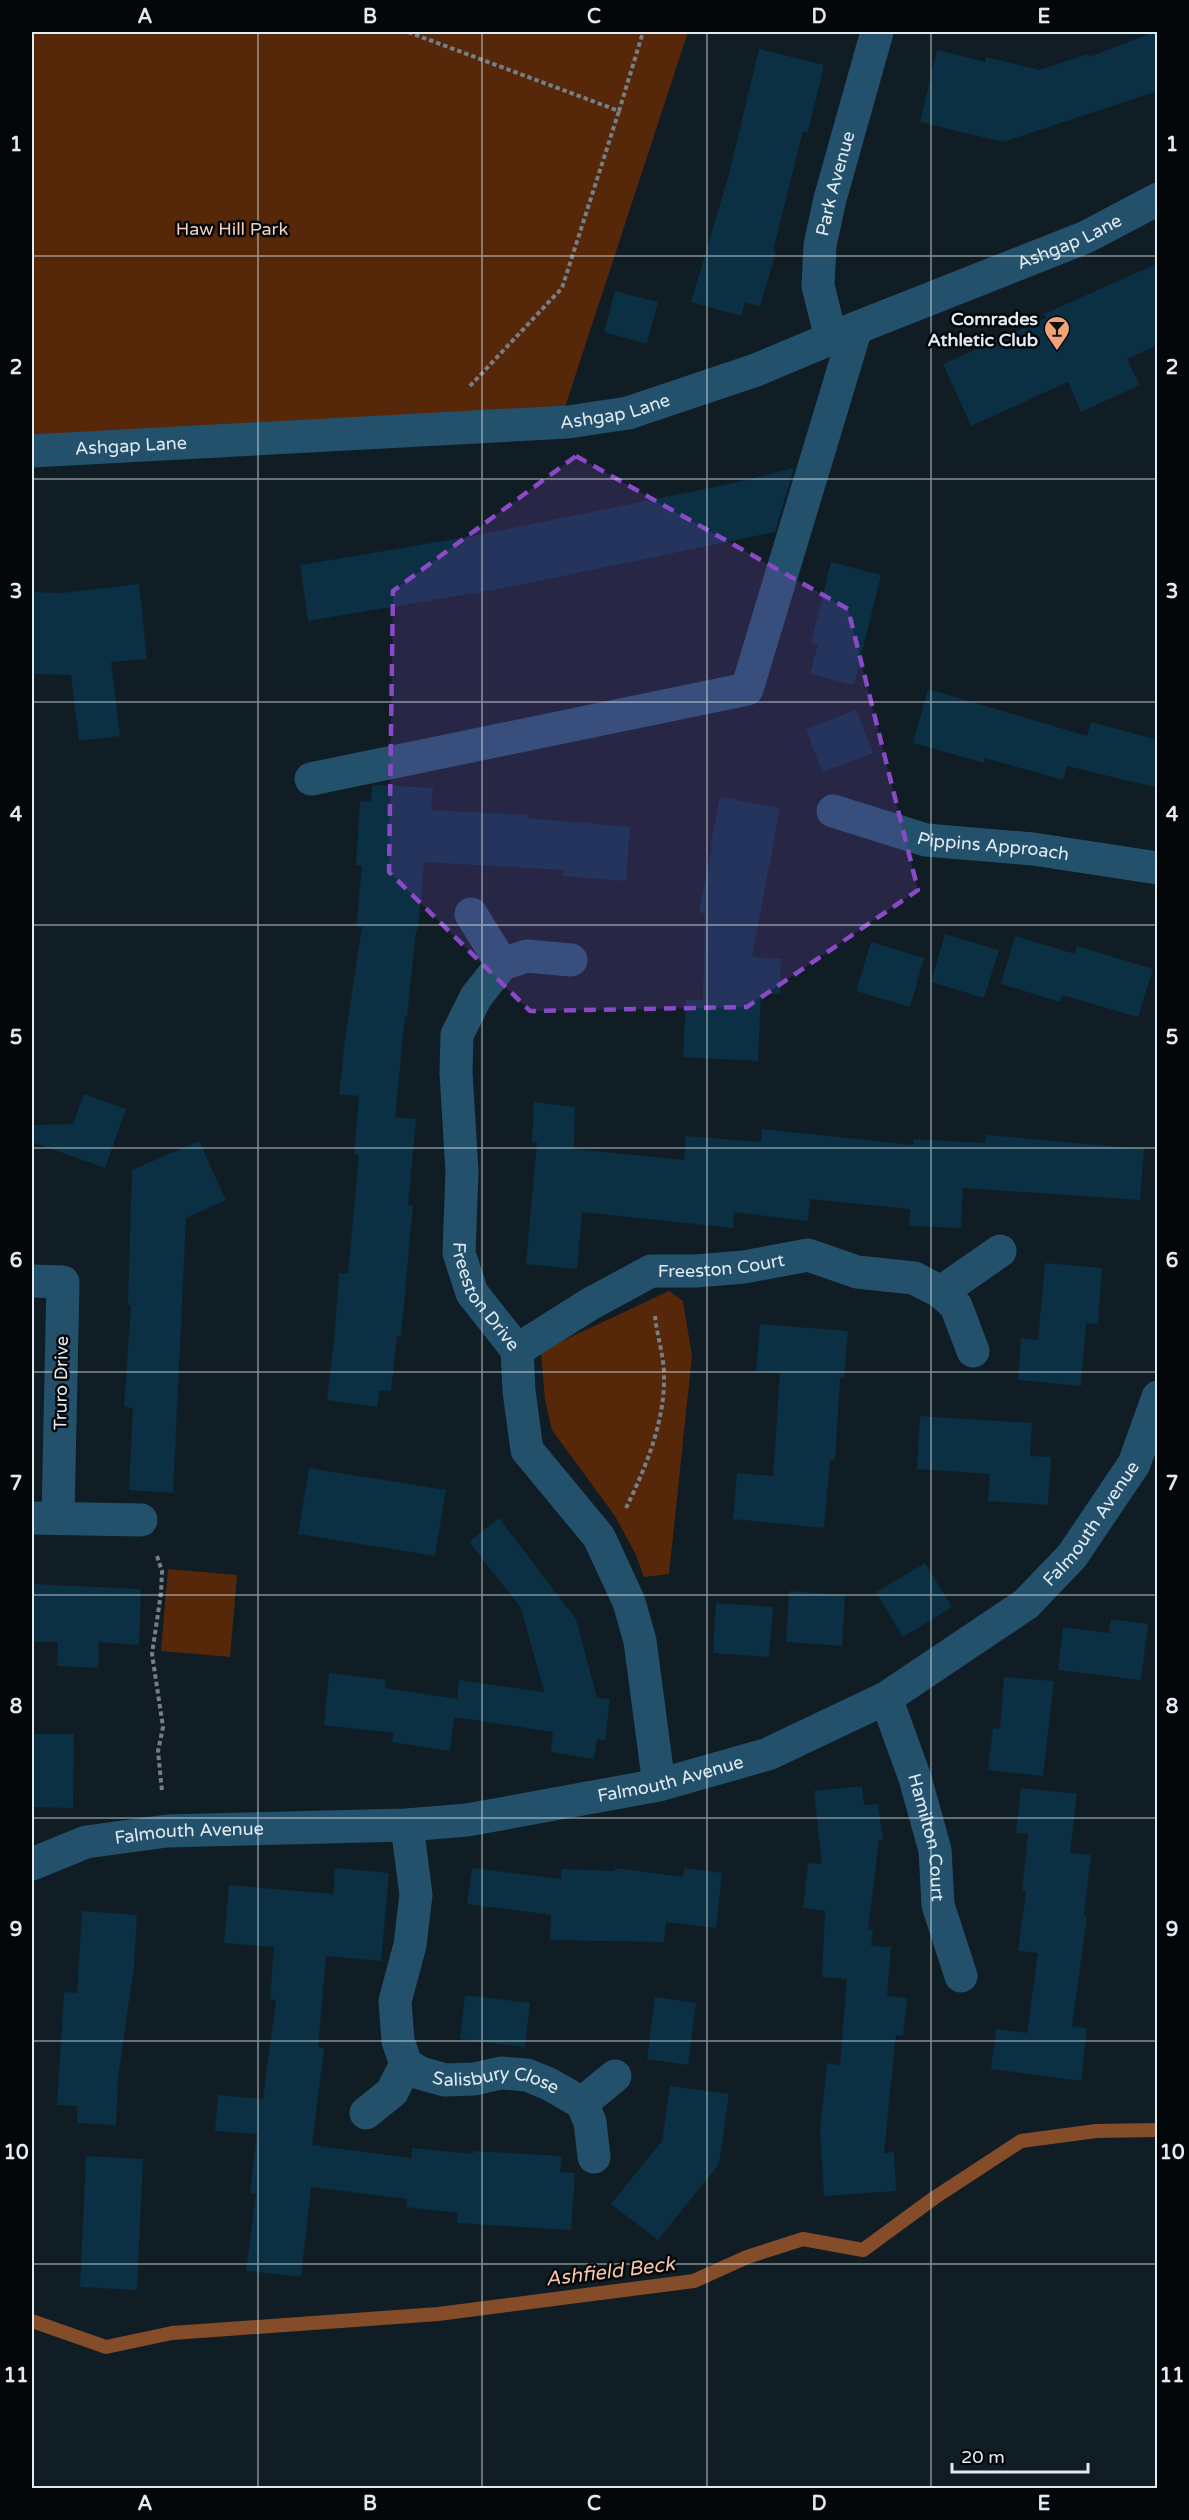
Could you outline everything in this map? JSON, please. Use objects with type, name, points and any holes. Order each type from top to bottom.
[{"type":"street","name":"Park Avenue","points":[[844,333],[818,286],[820,245],[830,199],[877,32]]},
{"type":"street","name":"Ashgap Lane","points":[[32,451],[568,422],[628,413],[756,370],[1086,237],[1158,199]]},
{"type":"street","points":[[311,780],[747,689],[844,333]]},
{"type":"street","name":"Pippins Approach","points":[[833,811],[926,840],[1033,849],[1158,868]]},
{"type":"street","points":[[471,914],[502,964],[528,956],[571,960]]},
{"type":"street","name":"Freeston Drive","points":[[502,964],[476,997],[458,1035],[456,1072],[462,1172],[459,1253],[472,1293],[517,1350],[519,1391],[528,1450],[599,1537],[630,1602],[640,1641],[659,1785]]},
{"type":"street","points":[[941,1292],[1000,1251]]},
{"type":"street","name":"Freeston Court","points":[[517,1350],[590,1304],[651,1271],[696,1271],[744,1267],[808,1255],[857,1272],[914,1278],[941,1292],[956,1306],[973,1351]]},
{"type":"street","name":"Truro Drive","points":[[32,1281],[63,1282],[45,1517],[141,1520]]},
{"type":"street","name":"Falmouth Avenue","points":[[32,1864],[86,1842],[167,1831],[407,1825],[467,1820],[659,1785],[768,1754],[886,1698],[1026,1604],[1072,1556],[1134,1464],[1158,1396]]},
{"type":"street","name":"Hamilton Court","points":[[886,1698],[915,1778],[935,1850],[938,1905],[962,1976]]},
{"type":"street","name":"Salisbury Close","points":[[407,1825],[416,1895],[410,1945],[395,2001],[398,2041],[406,2064],[420,2073],[444,2080],[474,2079],[501,2073],[526,2075],[549,2084],[582,2103],[590,2122],[594,2157]]},
{"type":"street","name":"Salisbury Close","points":[[366,2113],[392,2092],[406,2064]]},
{"type":"street","name":"Salisbury Close","points":[[582,2103],[615,2076]]},
{"type":"path","points":[[408,32],[619,111]]},
{"type":"path","points":[[470,427],[470,384],[562,288],[643,32]]},
{"type":"path","points":[[599,1537],[626,1508],[643,1473],[658,1424],[664,1379],[651,1271]]},
{"type":"path","points":[[141,1520],[156,1550],[162,1571],[152,1654],[163,1727],[158,1751],[167,1831]]},
{"type":"highlighted area","points":[[576,456],[848,609],[918,890],[747,1007],[530,1011],[389,872],[393,591]]},
{"type":"green space","name":"Haw Hill Park","points":[[32,32],[688,32],[563,413],[32,437]]},
{"type":"green space","points":[[669,1291],[683,1301],[692,1356],[669,1574],[644,1577],[636,1555],[615,1516],[552,1430],[545,1400],[541,1351]]},
{"type":"green space","points":[[168,1569],[237,1575],[230,1657],[161,1651]]},
{"type":"building","points":[[1158,32],[1158,91],[1003,142],[920,122],[937,50],[985,62],[986,57],[1039,70],[1088,54],[1089,57]]},
{"type":"building","points":[[759,49],[824,65],[808,132],[803,131],[773,251],[776,252],[760,307],[745,302],[741,316],[691,302],[729,174]]},
{"type":"building","name":"Comrades Athletic Club","points":[[1158,263],[1158,345],[1127,359],[1140,385],[1081,412],[1068,382],[971,426],[943,364],[1046,318],[1044,314]]},
{"type":"building","points":[[615,291],[658,302],[647,344],[604,332]]},
{"type":"building","points":[[794,468],[775,532],[504,588],[308,621],[300,565],[479,535],[729,484]]},
{"type":"building","points":[[831,562],[881,575],[854,685],[810,674],[818,644],[811,643]]},
{"type":"building","points":[[139,584],[147,659],[111,662],[120,736],[79,741],[71,675],[32,674],[32,592],[62,593]]},
{"type":"building","points":[[928,689],[1087,736],[1091,722],[1158,740],[1158,788],[1067,766],[1063,780],[985,758],[984,763],[913,743]]},
{"type":"building","points":[[856,710],[873,753],[822,772],[806,729]]},
{"type":"building","points":[[372,786],[433,788],[431,810],[527,815],[527,818],[630,827],[626,881],[563,876],[563,870],[424,862],[418,931],[416,931],[407,1017],[405,1016],[395,1117],[416,1119],[408,1205],[413,1205],[401,1337],[397,1336],[391,1391],[380,1390],[377,1407],[327,1400],[339,1273],[348,1274],[359,1155],[354,1154],[359,1096],[339,1094],[362,927],[356,926],[362,866],[356,865],[360,801],[371,802]]},
{"type":"building","points":[[720,797],[780,808],[752,957],[781,959],[780,994],[761,994],[758,1061],[683,1057],[686,1000],[703,1000],[705,914],[699,912]]},
{"type":"building","points":[[945,934],[999,950],[984,998],[931,982]]},
{"type":"building","points":[[1015,936],[1075,954],[1077,946],[1153,969],[1138,1017],[1062,995],[1060,1002],[1001,984]]},
{"type":"building","points":[[871,942],[924,958],[910,1007],[856,991]]},
{"type":"building","points":[[84,1094],[126,1109],[105,1168],[32,1142],[32,1125],[73,1124]]},
{"type":"building","points":[[534,1102],[575,1107],[574,1149],[684,1160],[686,1136],[761,1142],[762,1129],[913,1145],[914,1139],[985,1143],[986,1135],[1144,1149],[1140,1200],[963,1188],[961,1228],[909,1226],[910,1209],[810,1199],[808,1221],[734,1212],[733,1228],[582,1212],[577,1269],[526,1264],[537,1142],[532,1142]]},
{"type":"building","points":[[199,1141],[226,1200],[186,1218],[173,1493],[129,1490],[133,1408],[124,1407],[131,1305],[128,1305],[132,1170]]},
{"type":"building","points":[[1045,1263],[1102,1268],[1098,1324],[1086,1323],[1081,1386],[1018,1380],[1021,1338],[1038,1340]]},
{"type":"building","points":[[760,1324],[848,1331],[844,1378],[840,1378],[835,1460],[830,1460],[824,1528],[733,1519],[737,1473],[773,1476],[780,1373],[756,1371]]},
{"type":"building","points":[[920,1416],[1032,1423],[1030,1456],[1051,1457],[1048,1505],[988,1501],[990,1474],[917,1469]]},
{"type":"building","points":[[309,1468],[446,1490],[435,1556],[298,1534]]},
{"type":"building","points":[[499,1518],[576,1619],[597,1698],[610,1699],[605,1740],[597,1739],[594,1759],[551,1752],[553,1732],[454,1717],[450,1751],[392,1742],[394,1733],[324,1725],[329,1673],[386,1680],[385,1688],[457,1699],[459,1680],[544,1692],[521,1608],[469,1542]]},
{"type":"building","points":[[925,1563],[952,1607],[903,1637],[876,1592]]},
{"type":"building","points":[[32,1584],[141,1589],[139,1645],[99,1642],[98,1668],[57,1666],[58,1642],[32,1642]]},
{"type":"building","points":[[789,1591],[845,1595],[842,1646],[786,1642]]},
{"type":"building","points":[[716,1603],[773,1607],[769,1657],[713,1653]]},
{"type":"building","points":[[1111,1619],[1148,1624],[1141,1680],[1058,1670],[1063,1627],[1109,1633]]},
{"type":"building","points":[[1004,1677],[1054,1681],[1043,1776],[988,1770],[993,1728],[1000,1729]]},
{"type":"building","points":[[32,1734],[74,1734],[73,1808],[32,1807]]},
{"type":"building","points":[[862,1786],[864,1805],[878,1804],[883,1840],[879,1840],[868,1930],[873,1930],[871,1946],[891,1947],[887,1996],[907,1998],[903,2036],[896,2035],[884,2153],[894,2152],[896,2191],[824,2196],[820,2130],[827,2063],[840,2065],[847,1979],[822,1977],[825,1911],[803,1908],[808,1863],[822,1864],[814,1791]]},
{"type":"building","points":[[1021,1788],[1077,1794],[1070,1853],[1091,1855],[1084,1915],[1087,1916],[1072,2026],[1087,2028],[1081,2081],[991,2069],[996,2029],[1027,2033],[1038,1953],[1018,1951],[1026,1891],[1022,1891],[1028,1834],[1016,1833]]},
{"type":"building","points":[[335,1868],[389,1873],[381,1961],[326,1956],[318,2047],[324,2048],[312,2145],[411,2158],[412,2148],[473,2154],[473,2151],[562,2156],[560,2172],[575,2173],[571,2230],[457,2223],[458,2213],[406,2207],[407,2199],[311,2187],[301,2277],[246,2271],[256,2194],[250,2193],[257,2134],[215,2131],[218,2095],[263,2099],[276,2000],[270,1999],[274,1947],[224,1943],[229,1885],[333,1894]]},
{"type":"building","points":[[472,1868],[561,1879],[561,1869],[615,1871],[615,1868],[683,1877],[684,1868],[722,1873],[716,1928],[666,1922],[664,1942],[550,1940],[551,1915],[467,1904]]},
{"type":"building","points":[[82,1911],[137,1915],[134,1965],[118,2079],[116,2125],[77,2123],[77,2106],[57,2105],[64,1992],[77,1993]]},
{"type":"building","points":[[465,1995],[530,2003],[525,2047],[460,2039]]},
{"type":"building","points":[[655,1997],[696,2003],[688,2065],[647,2059]]},
{"type":"building","points":[[670,2086],[729,2094],[719,2164],[658,2240],[611,2204],[662,2141]]},
{"type":"building","points":[[86,2156],[143,2159],[137,2290],[80,2287]]},
{"type":"waterway","name":"Ashfield Beck","points":[[32,2321],[106,2347],[172,2333],[438,2314],[694,2281],[747,2257],[803,2239],[863,2250],[934,2198],[1021,2141],[1096,2131],[1158,2130]]},
{"type":"place","name":"Comrades Athletic Club","points":[[1057,352]]}]
